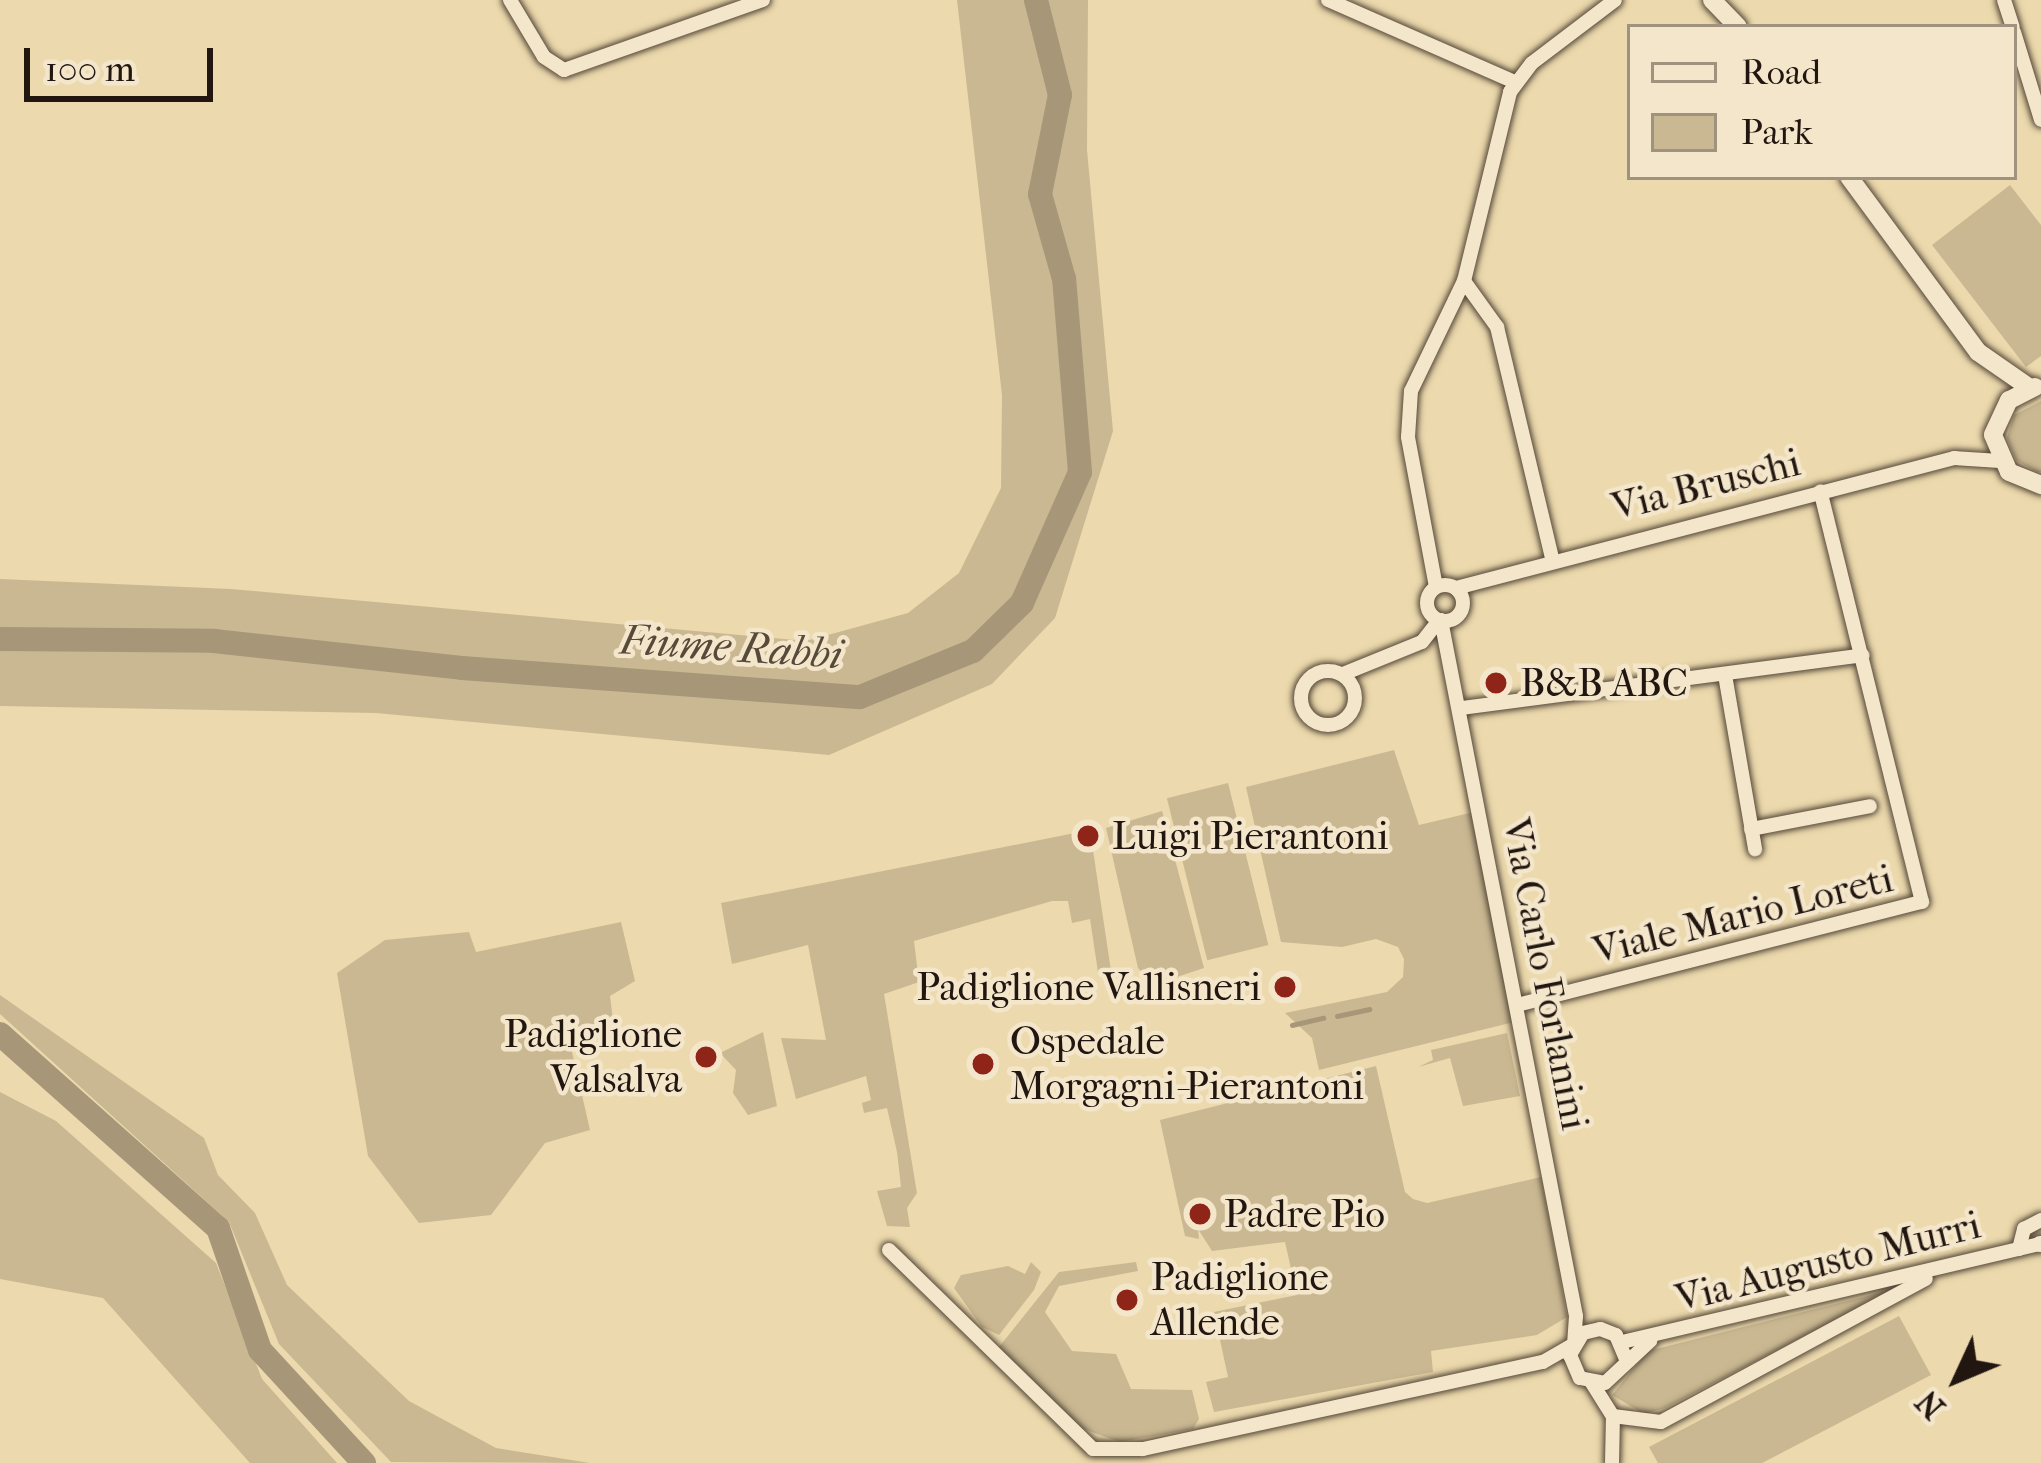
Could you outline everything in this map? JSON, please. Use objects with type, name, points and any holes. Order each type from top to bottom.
[{"type":"main road","points":[[1712,0],[1735,24]]},
{"type":"main road","points":[[1851,180],[1964,334],[2003,375],[2036,387]]},
{"type":"main road","points":[[1964,334],[2001,409],[1994,434],[2000,460],[2020,480],[2041,485]]},
{"type":"main road","points":[[2001,409],[2036,387]]},
{"type":"street","points":[[510,0],[544,57],[564,70],[764,0]]},
{"type":"street","points":[[1328,0],[1516,82]]},
{"type":"street","points":[[1446,615],[1436,587],[1407,419],[1414,381],[1464,281],[1498,124],[1516,82],[1615,0]]},
{"type":"street","points":[[2017,42],[2040,114]]},
{"type":"street","points":[[1464,281],[1496,327],[1552,558]]},
{"type":"street","points":[[1453,309],[1484,308]]},
{"type":"street","name":"Via Bruschi","points":[[1954,458],[1994,434]]},
{"type":"street","name":"Via Bruschi","points":[[1436,587],[1477,586],[1552,558],[1954,458],[2000,460]]},
{"type":"street","name":"Viale Mario Loreti","points":[[1517,1005],[1922,902],[1820,491]]},
{"type":"street","points":[[1343,674],[1414,643],[1477,586]]},
{"type":"street","name":"Via Carlo Forlanini","points":[[1456,588],[1446,615],[1447,646],[1578,1340]]},
{"type":"street","points":[[1462,708],[1863,655]]},
{"type":"street","points":[[1354,687],[1379,658]]},
{"type":"street","points":[[1329,670],[1343,674],[1354,687],[1354,707],[1342,719],[1324,725],[1306,718],[1299,704],[1310,681],[1329,670]]},
{"type":"street","points":[[1725,675],[1754,848]]},
{"type":"street","points":[[1751,829],[1870,806]]},
{"type":"street","name":"Via Augusto Murri","points":[[2019,1249],[2024,1229],[2041,1220]]},
{"type":"street","name":"Via Augusto Murri","points":[[1653,1340],[2041,1244]]},
{"type":"street","points":[[889,1250],[1093,1449],[1143,1449],[1552,1357],[1578,1340],[1609,1330],[1622,1342],[1626,1359]]},
{"type":"street","points":[[1609,1410],[1661,1422],[1941,1271]]},
{"type":"street","points":[[1571,1360],[1578,1340]]},
{"type":"street","points":[[1622,1342],[1653,1340]]},
{"type":"street","points":[[1599,1383],[1653,1340]]},
{"type":"street","points":[[1552,1357],[1571,1360],[1599,1383],[1609,1410],[1612,1463]]},
{"type":"green space","points":[[957,0],[1088,0],[1087,150],[1113,431],[1055,618],[992,684],[829,755],[376,713],[0,706],[0,579],[231,589],[806,641],[908,613],[959,573],[1001,488],[1002,395]]},
{"type":"green space","points":[[2010,185],[2041,225],[2041,356],[2026,367],[1932,245]]},
{"type":"green space","points":[[2041,401],[2041,472],[2037,472],[2016,460],[2007,438],[2014,415]]},
{"type":"green space","points":[[1394,750],[1419,825],[1474,812],[1514,1022],[1319,1070],[1312,1038],[1285,1013],[1387,992],[1403,977],[1404,959],[1398,947],[1376,939],[1342,947],[1281,942],[1246,787]]},
{"type":"green space","points":[[1228,783],[1268,945],[1207,960],[1167,798]]},
{"type":"green space","points":[[1162,811],[1204,968],[1153,985],[1138,968],[1106,828]]},
{"type":"green space","points":[[1090,830],[1111,971],[1098,972],[1090,919],[1072,923],[1068,901],[1052,901],[914,941],[919,982],[884,994],[917,1193],[907,1208],[910,1227],[887,1226],[877,1191],[901,1187],[897,1152],[887,1108],[864,1113],[862,1103],[871,1100],[866,1076],[796,1099],[781,1038],[826,1040],[808,945],[732,964],[721,903]]},
{"type":"green space","points":[[621,922],[635,981],[610,996],[613,1020],[567,1030],[590,1130],[545,1143],[491,1215],[419,1223],[368,1156],[337,973],[385,940],[469,932],[476,952]]},
{"type":"green space","points":[[0,995],[204,1138],[218,1175],[255,1213],[287,1285],[409,1401],[496,1448],[590,1463],[391,1462],[279,1344],[229,1222],[0,1014]]},
{"type":"green space","points":[[763,1032],[777,1106],[748,1115],[733,1093],[736,1070],[720,1053]]},
{"type":"green space","points":[[1507,1033],[1520,1096],[1463,1106],[1450,1058],[1418,1067],[1433,1060],[1431,1050]]},
{"type":"green space","points":[[1376,1066],[1405,1192],[1413,1199],[1427,1203],[1541,1177],[1567,1317],[1537,1335],[1431,1351],[1433,1372],[1214,1412],[1206,1382],[1228,1377],[1214,1312],[1297,1295],[1285,1242],[1212,1251],[1198,1229],[1199,1239],[1185,1236],[1160,1120]]},
{"type":"green space","points":[[0,1092],[56,1121],[216,1263],[262,1379],[337,1463],[250,1463],[103,1298],[0,1279]]},
{"type":"green space","points":[[1031,1262],[1041,1272],[1034,1290],[999,1335],[982,1327],[954,1288],[961,1275],[1008,1266],[1025,1274]]},
{"type":"green space","points":[[1136,1262],[1138,1271],[1059,1286],[1045,1312],[1072,1351],[1116,1354],[1131,1389],[1192,1390],[1199,1419],[1193,1429],[1120,1442],[1075,1426],[999,1347],[1059,1272]]},
{"type":"green space","points":[[1895,1289],[1665,1408],[1644,1414],[1612,1395],[1648,1351]]},
{"type":"green space","points":[[1899,1316],[1931,1375],[1762,1463],[1658,1463],[1649,1447]]},
{"type":"waterway","name":"Fiume Rabbi","points":[[0,639],[214,641],[462,668],[860,697],[973,651],[1022,603],[1080,472],[1064,279],[1040,194],[1060,95],[1036,0]]},
{"type":"waterway","points":[[1337,1016],[1369,1009]]},
{"type":"waterway","points":[[1292,1025],[1323,1018]]},
{"type":"waterway","points":[[0,1034],[218,1228],[260,1350],[364,1463]]},
{"type":"place","name":"B&B ABC","points":[[1496,683]]},
{"type":"place","name":"Luigi Pierantoni","points":[[1088,836]]},
{"type":"place","name":"Padiglione Vallisneri","points":[[1285,987]]},
{"type":"place","name":"Padiglione Valsalva","points":[[706,1057]]},
{"type":"place","name":"Ospedale Morgagni-Pierantoni","points":[[983,1064]]},
{"type":"place","name":"Padre Pio","points":[[1200,1214]]},
{"type":"place","name":"Padiglione Allende","points":[[1127,1300]]}]
